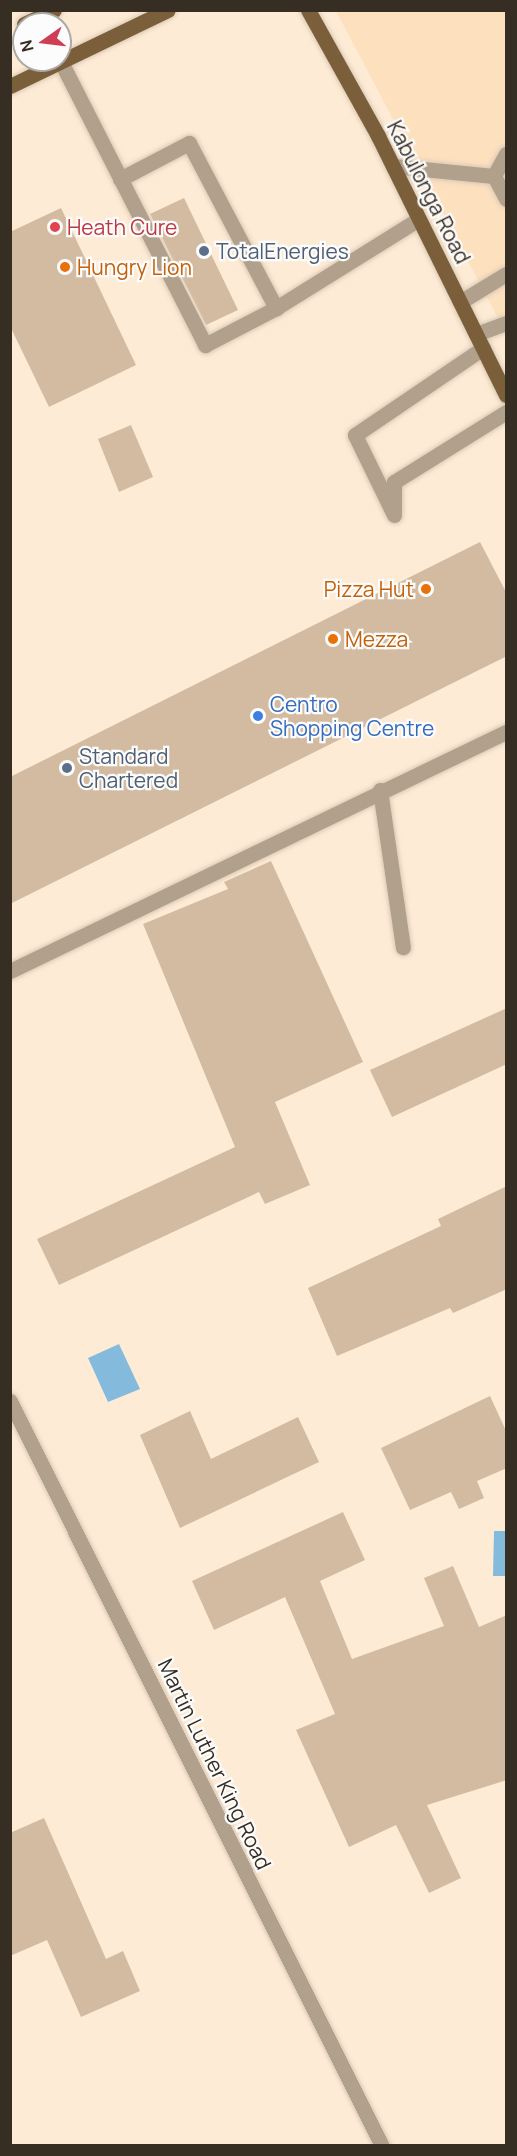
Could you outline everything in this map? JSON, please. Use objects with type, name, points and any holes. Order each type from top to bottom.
[{"type":"main road","points":[[72,57],[168,10]]},
{"type":"main road","name":"Kabulonga Road","points":[[308,10],[393,166],[507,395]]},
{"type":"main road","points":[[10,86],[40,72]]},
{"type":"street","points":[[66,72],[205,345],[276,308],[419,219]]},
{"type":"street","points":[[120,179],[189,142],[276,308]]},
{"type":"street","points":[[494,176],[507,154]]},
{"type":"street","points":[[393,166],[494,176]]},
{"type":"street","points":[[494,176],[507,199]]},
{"type":"street","points":[[460,302],[507,274]]},
{"type":"street","points":[[476,334],[507,323]]},
{"type":"street","points":[[483,348],[355,435],[394,515],[394,482],[507,412]]},
{"type":"street","points":[[10,971],[380,790],[507,732]]},
{"type":"street","points":[[380,790],[404,947]]},
{"type":"street","name":"Martin Luther King Road","points":[[10,1401],[382,2145]]},
{"type":"shaded area","points":[[336,11],[506,11],[506,333]]},
{"type":"water","points":[[119,1344],[140,1389],[108,1402],[88,1358]]},
{"type":"water","points":[[494,1531],[506,1531],[506,1576],[493,1576]]},
{"type":"building","points":[[184,198],[238,310],[206,325],[150,214]]},
{"type":"building","points":[[61,208],[136,365],[49,407],[10,326],[10,232]]},
{"type":"building","points":[[131,425],[153,477],[119,492],[98,439]]},
{"type":"building","name":"Centro Shopping Centre","points":[[480,542],[507,594],[507,656],[10,904],[10,777]]},
{"type":"building","points":[[271,861],[363,1062],[275,1102],[310,1185],[265,1204],[259,1192],[59,1285],[37,1239],[235,1147],[143,924],[228,889],[224,882]]},
{"type":"building","points":[[507,1008],[507,1064],[392,1117],[370,1070]]},
{"type":"building","points":[[507,1186],[507,1289],[453,1313],[450,1308],[337,1356],[308,1288],[441,1226],[438,1219]]},
{"type":"building","points":[[490,1396],[507,1433],[507,1468],[477,1481],[484,1498],[459,1509],[451,1492],[410,1510],[381,1448]]},
{"type":"building","points":[[190,1411],[211,1459],[298,1417],[319,1462],[180,1528],[140,1435]]},
{"type":"building","points":[[343,1512],[365,1560],[320,1581],[352,1659],[444,1626],[424,1578],[453,1566],[479,1627],[507,1615],[507,1780],[427,1805],[461,1878],[429,1893],[396,1825],[349,1847],[296,1730],[335,1714],[285,1597],[214,1630],[192,1581]]},
{"type":"building","points":[[44,1818],[106,1959],[123,1951],[140,1991],[81,2017],[47,1940],[10,1956],[10,1833]]},
{"type":"place","name":"Heath Cure","points":[[55,227]]},
{"type":"place","name":"TotalEnergies","points":[[204,251]]},
{"type":"place","name":"Hungry Lion","points":[[65,267]]},
{"type":"place","name":"Pizza Hut","points":[[426,589]]},
{"type":"place","name":"Mezza","points":[[333,639]]},
{"type":"place","name":"Centro Shopping Centre","points":[[258,716]]},
{"type":"place","name":"Standard Chartered","points":[[67,768]]}]
